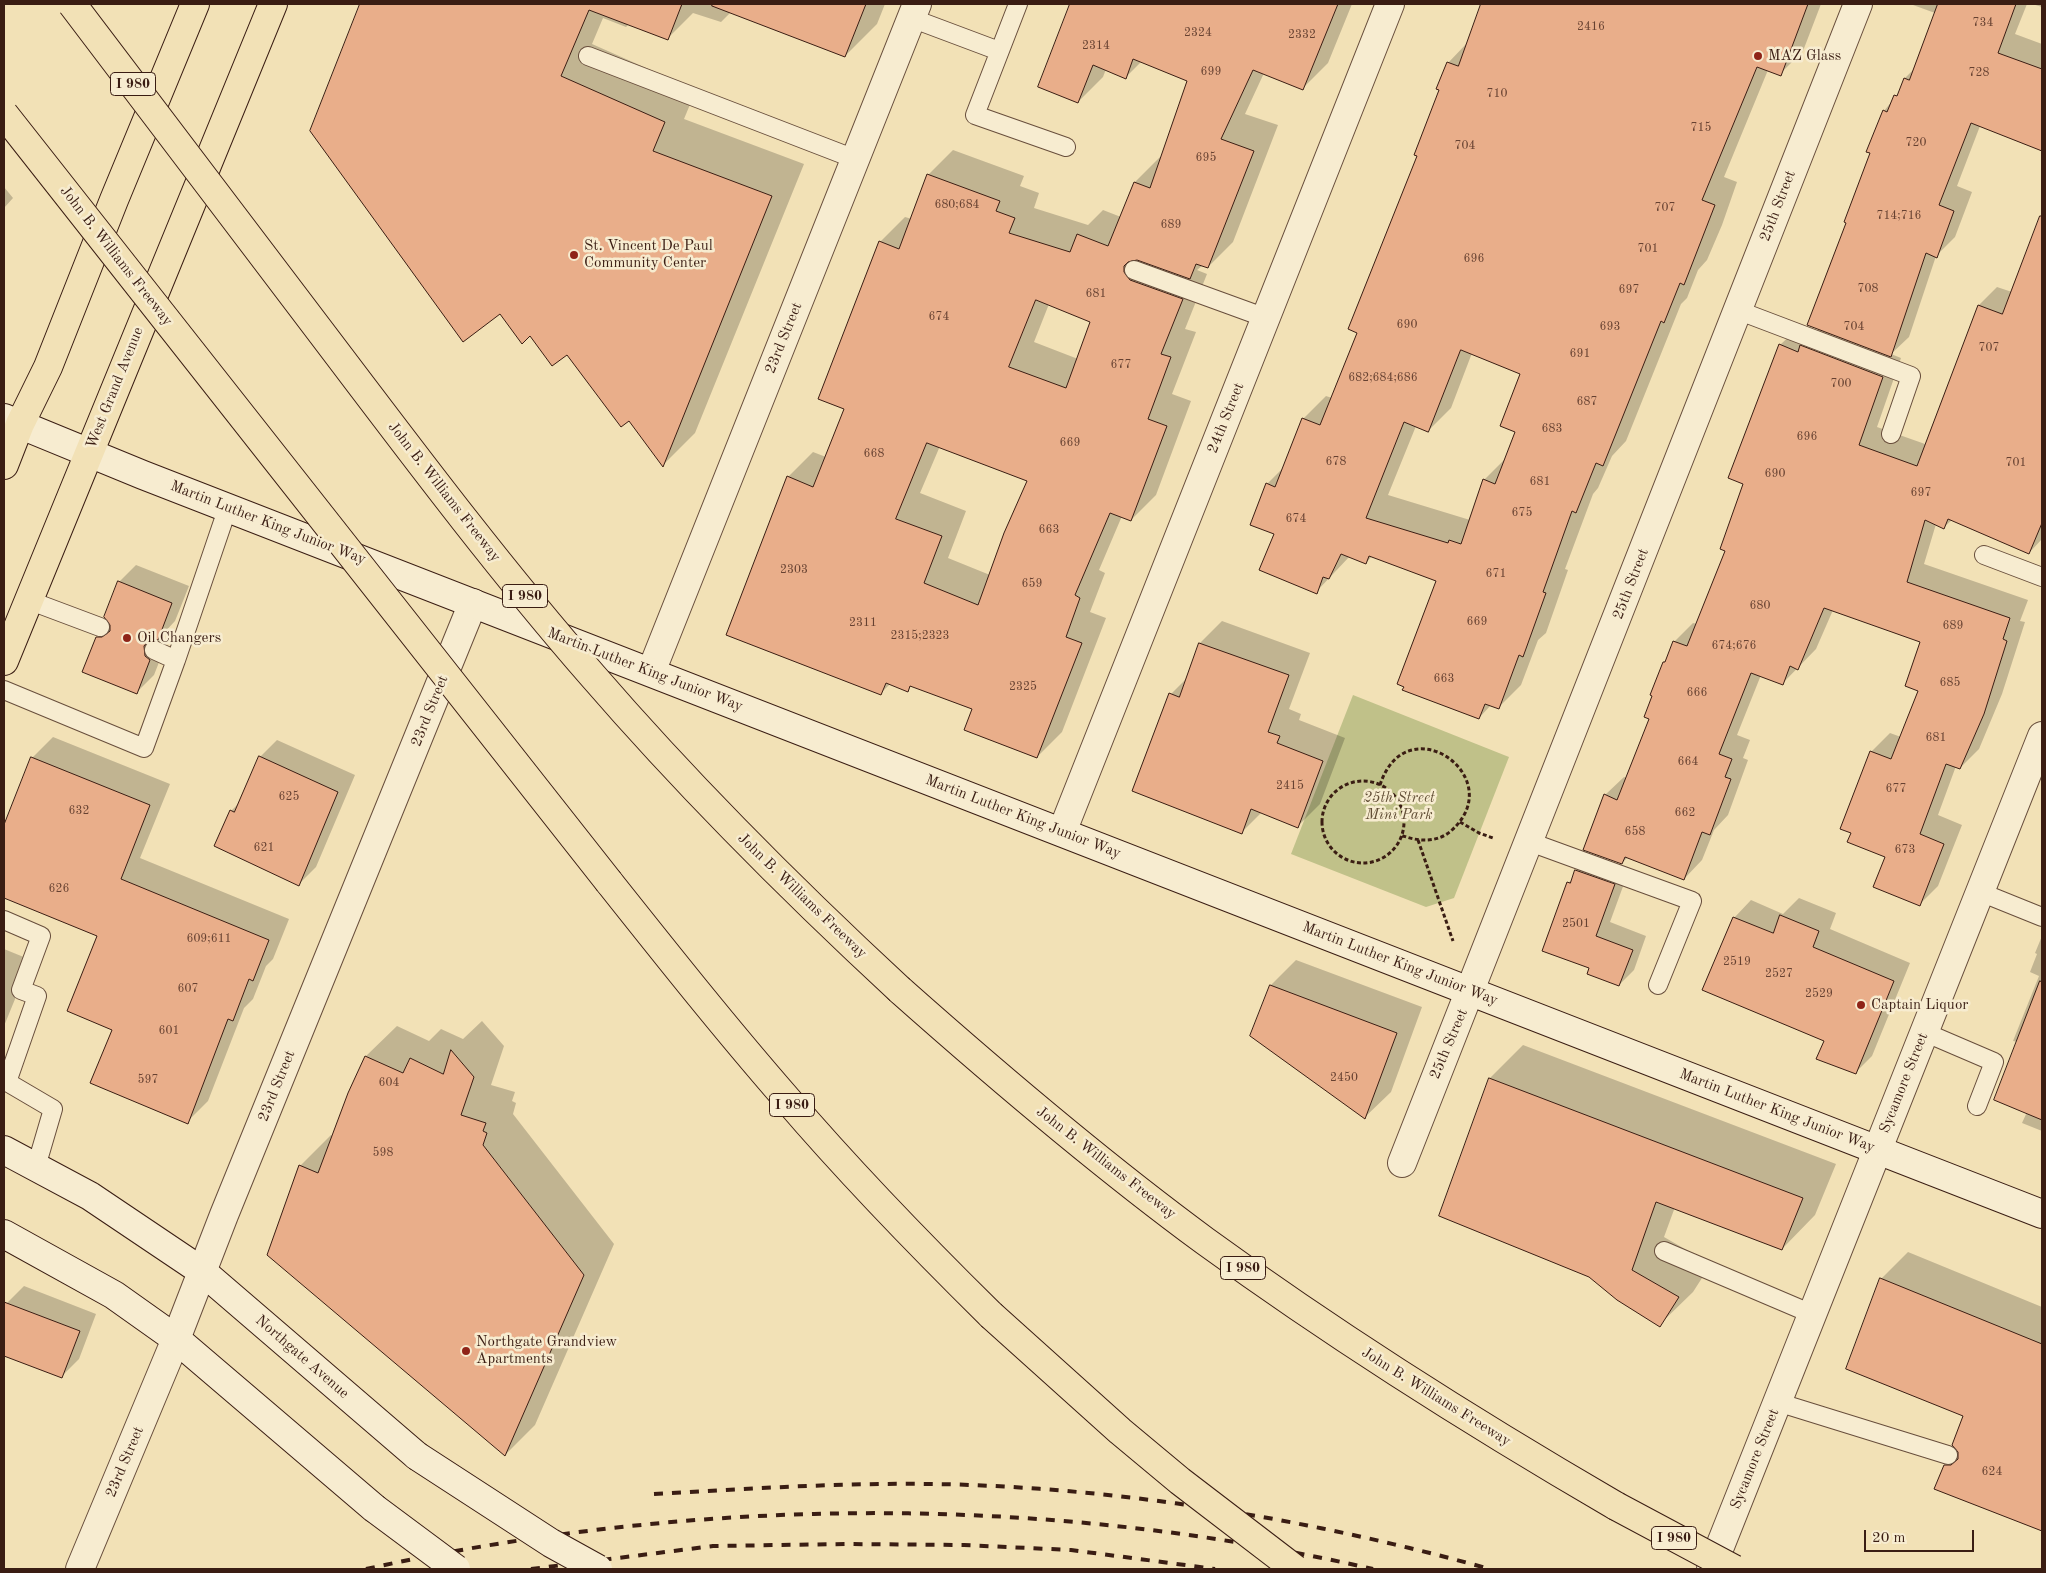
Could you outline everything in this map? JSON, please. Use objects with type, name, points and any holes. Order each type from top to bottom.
[{"type":"main road","name":"John B. Williams Freeway","points":[[72,4],[434,482],[538,611],[592,675],[704,798],[795,891],[900,990],[1072,1137],[1204,1240],[1340,1336],[1411,1382],[1616,1506],[1734,1569]]},
{"type":"main road","points":[[4,465],[12,421],[48,367],[194,4]]},
{"type":"main road","name":"West Grand Avenue","points":[[4,661],[273,4]]},
{"type":"main road","name":"John B. Williams Freeway","points":[[4,114],[693,988],[792,1105],[891,1214],[991,1315],[1120,1431],[1180,1481],[1295,1569]]},
{"type":"street","name":"24th Street","points":[[1062,832],[1390,4]]},
{"type":"street","name":"25th Street","points":[[1402,1163],[1530,842],[1858,4]]},
{"type":"street","name":"23rd Street","points":[[651,672],[914,11]]},
{"type":"street","name":"Martin Luther King Junior Way","points":[[12,421],[228,508],[2042,1214]]},
{"type":"street","name":"23rd Street","points":[[80,1569],[176,1339],[224,1215],[473,603]]},
{"type":"street","name":"Sycamore Street","points":[[1711,1569],[2042,736]]},
{"type":"street","name":"Northgate Avenue","points":[[4,1150],[90,1196],[203,1272],[417,1456],[550,1543],[598,1569]]},
{"type":"street","points":[[4,1234],[114,1295],[176,1339],[374,1508],[456,1569]]},
{"type":"lane","points":[[1018,4],[976,115],[1066,148]]},
{"type":"lane","points":[[914,11],[999,51]]},
{"type":"lane","points":[[588,56],[855,159]]},
{"type":"lane","points":[[1134,270],[1266,318]]},
{"type":"lane","points":[[1737,310],[1911,376],[1891,434]]},
{"type":"lane","points":[[4,690],[144,748],[228,508]]},
{"type":"lane","points":[[1984,555],[2042,577]]},
{"type":"lane","points":[[28,600],[100,627]]},
{"type":"lane","points":[[154,650],[176,660]]},
{"type":"lane","points":[[1530,842],[1692,902],[1658,985]]},
{"type":"lane","points":[[1980,892],[2042,917]]},
{"type":"lane","points":[[4,920],[41,936],[21,990],[37,996],[8,1082],[53,1109],[36,1166]]},
{"type":"lane","points":[[1924,1032],[1994,1062],[1977,1106]]},
{"type":"lane","points":[[1664,1251],[1812,1314]]},
{"type":"lane","points":[[1777,1402],[1948,1455]]},
{"type":"path","points":[[1380,785],[1384,772],[1394,759],[1406,752],[1421,749],[1436,750],[1449,757],[1460,767],[1467,780],[1469,795],[1467,809],[1460,822],[1448,833],[1433,840],[1418,840],[1401,835]]},
{"type":"path","points":[[1362,780],[1380,785],[1388,789],[1397,800],[1403,812],[1401,835],[1392,850],[1381,858],[1368,863],[1342,858],[1332,849],[1325,838],[1322,825],[1323,811],[1328,799],[1349,783],[1362,780]]},
{"type":"path","points":[[1418,840],[1471,991]]},
{"type":"green space","name":"25th Street Mini Park","points":[[1353,695],[1509,757],[1454,898],[1426,907],[1291,854]]},
{"type":"building","name":"St. Vincent De Paul Community Center","points":[[360,4],[682,4],[668,40],[589,10],[561,76],[665,122],[653,151],[772,196],[663,467],[629,421],[621,427],[567,355],[552,366],[530,336],[522,344],[500,314],[463,342],[310,131]]},
{"type":"building","points":[[713,4],[866,4],[845,57],[712,6]]},
{"type":"building","points":[[1070,4],[1338,4],[1303,90],[1253,70],[1221,139],[1254,151],[1208,268],[1196,264],[1190,279],[1137,260],[1128,262],[1124,266],[1124,272],[1130,280],[1183,299],[1161,354],[1171,357],[1148,419],[1167,426],[1131,521],[1110,513],[1075,595],[1080,598],[1066,637],[1082,643],[1037,758],[964,730],[972,709],[910,686],[908,692],[886,683],[881,695],[726,635],[787,476],[813,487],[844,409],[818,399],[879,241],[899,249],[927,174],[1000,201],[996,211],[1015,218],[1009,233],[1070,252],[1077,234],[1108,246],[1134,182],[1150,188],[1187,81],[1133,59],[1126,79],[1093,65],[1078,103],[1038,87]],"holes":[[[1036,300],[1090,322],[1066,388],[1009,367]],[[927,443],[1027,481],[1004,533],[978,605],[924,583],[942,536],[896,519]]]},
{"type":"building","points":[[1481,4],[1808,4],[1781,76],[1757,67],[1702,200],[1715,205],[1684,285],[1680,283],[1664,323],[1661,321],[1603,466],[1596,463],[1576,513],[1572,511],[1543,592],[1546,593],[1523,657],[1519,655],[1499,709],[1485,704],[1479,719],[1402,690],[1404,687],[1397,684],[1436,581],[1369,556],[1366,564],[1341,554],[1329,579],[1323,577],[1317,594],[1259,570],[1274,534],[1250,525],[1266,483],[1275,487],[1302,418],[1320,425],[1357,333],[1348,329],[1417,156],[1414,155],[1439,90],[1436,89],[1447,62],[1458,66]],"holes":[[[1461,350],[1520,374],[1500,426],[1515,432],[1495,484],[1483,479],[1461,544],[1449,540],[1448,543],[1366,518],[1404,422],[1428,432]]]},
{"type":"building","points":[[1938,4],[2016,4],[1998,53],[2042,69],[2042,151],[1971,123],[1939,205],[1954,211],[1937,258],[1926,253],[1891,357],[1807,325],[1846,223],[1844,222],[1870,153],[1866,152],[1883,110],[1887,112],[1894,95],[1897,96],[1904,78],[1909,80]]},
{"type":"building","points":[[2040,216],[2042,216],[2042,523],[2029,554],[1948,519],[1944,529],[1925,520],[1907,582],[2010,618],[2003,639],[2007,641],[1984,714],[1960,769],[1946,764],[1920,834],[1944,844],[1920,906],[1873,887],[1885,857],[1847,842],[1851,833],[1840,829],[1870,751],[1891,759],[1918,691],[1905,686],[1920,642],[1824,608],[1798,670],[1790,666],[1783,685],[1751,673],[1719,754],[1732,759],[1725,777],[1731,779],[1710,835],[1702,832],[1684,880],[1625,857],[1622,864],[1583,850],[1604,794],[1617,800],[1649,719],[1644,717],[1652,696],[1650,695],[1663,662],[1665,662],[1673,641],[1687,646],[1725,551],[1720,549],[1743,484],[1728,478],[1779,344],[1798,352],[1800,345],[1883,377],[1859,445],[1917,466],[1978,305],[2002,314]]},
{"type":"building","name":"Oil Changers","points":[[118,581],[172,603],[158,640],[148,641],[144,646],[145,656],[150,660],[137,694],[82,672],[96,637],[102,637],[110,631],[110,625],[104,617]]},
{"type":"building","points":[[1199,643],[1289,675],[1268,732],[1280,736],[1277,743],[1323,761],[1298,828],[1251,809],[1242,834],[1132,791],[1169,693],[1179,697]]},
{"type":"building","points":[[259,756],[338,792],[299,886],[214,846],[230,810],[234,812]]},
{"type":"building","points":[[31,757],[150,805],[121,879],[269,940],[253,981],[249,979],[233,1021],[228,1019],[188,1124],[90,1083],[112,1030],[67,1011],[97,936],[4,898],[4,825]]},
{"type":"building","points":[[1575,870],[1615,884],[1596,936],[1633,950],[1619,986],[1587,974],[1589,968],[1542,951],[1567,882],[1570,883]]},
{"type":"building","points":[[1780,915],[1819,931],[1813,947],[1894,981],[1856,1074],[1816,1059],[1824,1041],[1702,990],[1733,917],[1773,933]]},
{"type":"building","points":[[2040,981],[2042,982],[2042,1120],[1994,1100]]},
{"type":"building","points":[[1270,985],[1397,1033],[1365,1119],[1250,1036]]},
{"type":"building","name":"Northgate Grandview Apartments","points":[[451,1050],[474,1077],[461,1115],[486,1123],[483,1131],[487,1133],[483,1145],[584,1275],[505,1456],[267,1255],[299,1165],[318,1173],[348,1093],[365,1056],[403,1073],[410,1058],[443,1074]]},
{"type":"building","points":[[1489,1078],[1803,1198],[1782,1250],[1656,1202],[1632,1270],[1679,1297],[1660,1327],[1617,1300],[1589,1277],[1439,1216]]},
{"type":"building","points":[[1880,1278],[2042,1344],[2042,1531],[1934,1489],[1944,1465],[1951,1465],[1958,1459],[1958,1452],[1952,1445],[1963,1416],[1846,1369]]},
{"type":"building","points":[[4,1302],[80,1331],[62,1378],[4,1356]]},
{"type":"railway","points":[[654,1494],[892,1484],[972,1485],[1103,1494],[1168,1502],[1298,1524],[1362,1537],[1490,1569]]},
{"type":"railway","points":[[366,1569],[491,1545],[617,1528],[743,1517],[869,1513],[996,1516],[1122,1527],[1248,1544],[1373,1569]]},
{"type":"railway","points":[[531,1569],[713,1546],[848,1544],[964,1545],[1071,1550],[1215,1569]]},
{"type":"place","name":"MAZ Glass","points":[[1758,56]]},
{"type":"place","name":"St. Vincent De Paul Community Center","points":[[574,255]]},
{"type":"place","name":"Oil Changers","points":[[127,638]]},
{"type":"place","name":"Captain Liquor","points":[[1861,1005]]},
{"type":"place","name":"Northgate Grandview Apartments","points":[[466,1351]]}]
